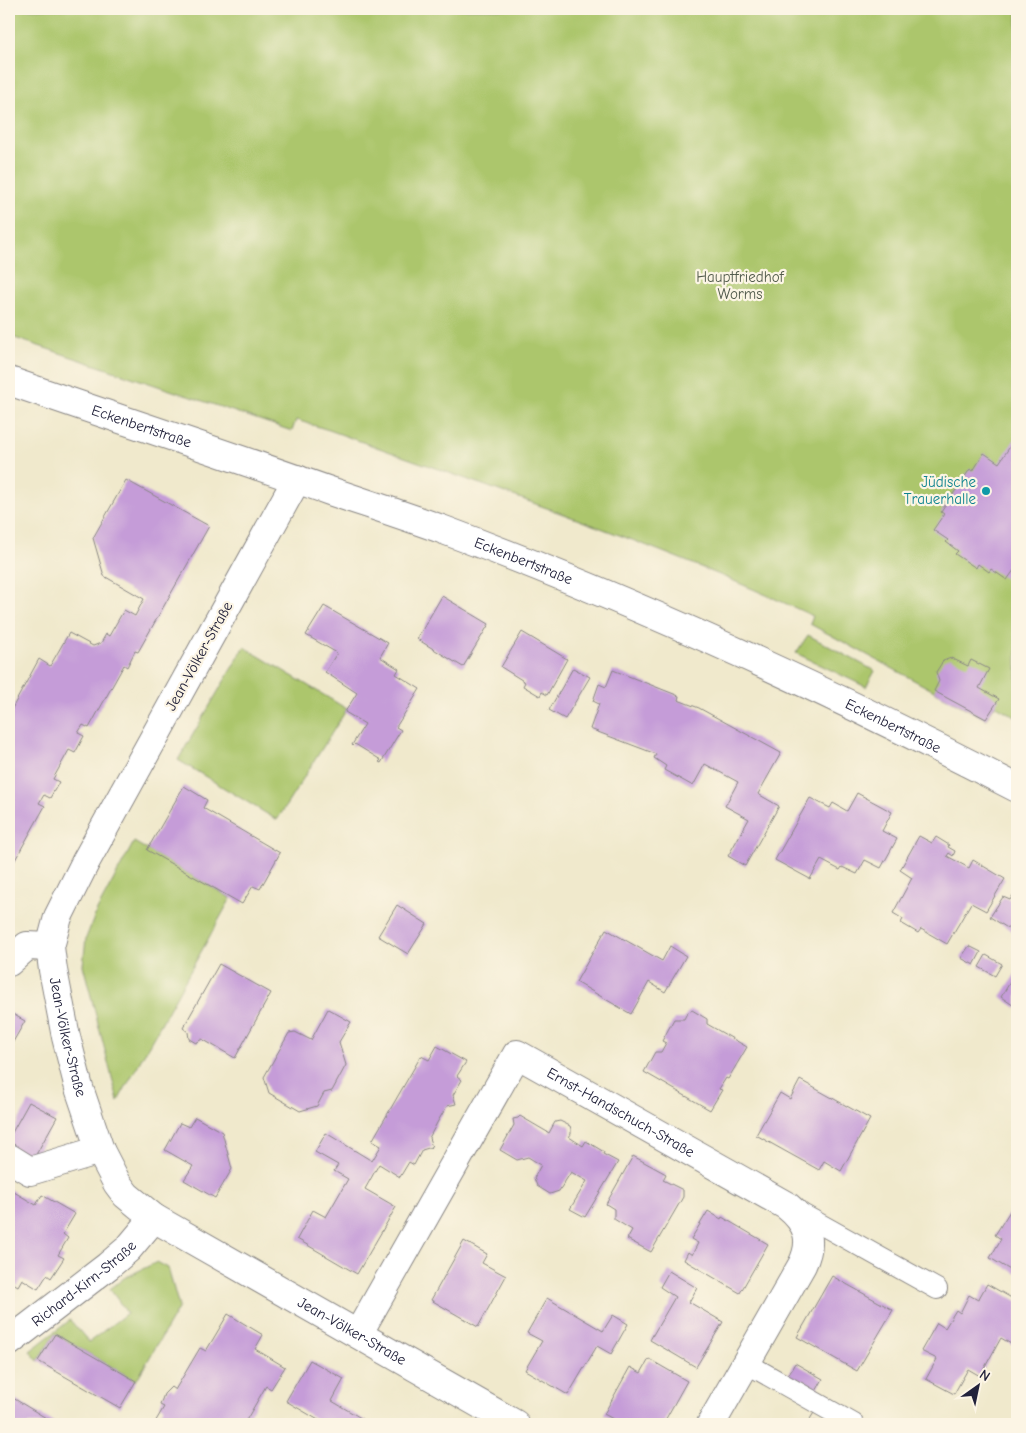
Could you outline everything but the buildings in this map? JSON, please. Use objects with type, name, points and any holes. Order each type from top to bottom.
[{"type":"street","name":"Eckenbertstraße","points":[[9,381],[443,530],[586,586],[780,672],[1017,788]]},
{"type":"street","name":"Jean-Völker-Straße","points":[[297,479],[86,861],[58,917],[50,947],[66,1037],[79,1088],[100,1150],[117,1183],[126,1195],[154,1218],[515,1424]]},
{"type":"street","points":[[9,962],[27,946],[50,947]]},
{"type":"street","name":"Ernst-Handschuch-Straße","points":[[358,1334],[517,1054],[787,1206],[798,1215],[806,1227],[808,1254],[711,1424]]},
{"type":"street","points":[[9,1158],[30,1171],[100,1150]]},
{"type":"street","name":"Richard-Kirn-Straße","points":[[9,1342],[108,1266],[128,1248],[154,1218]]},
{"type":"lane","points":[[787,1206],[937,1289]]},
{"type":"lane","points":[[746,1364],[854,1424]]},
{"type":"green space","name":"Hauptfriedhof Worms","points":[[9,9],[1017,9],[1017,718],[995,705],[986,719],[810,624],[813,616],[754,589],[634,541],[329,430],[296,420],[292,431],[9,336]]},
{"type":"green space","points":[[808,635],[875,671],[866,687],[796,653]]},
{"type":"green space","points":[[244,647],[347,709],[277,820],[178,760]]},
{"type":"green space","points":[[134,842],[231,898],[118,1101],[83,965],[86,938],[97,910]]},
{"type":"green space","points":[[157,1262],[168,1268],[179,1307],[136,1381],[55,1334],[38,1361],[30,1351],[70,1320],[89,1342],[127,1313],[110,1289],[124,1278]]},
{"type":"place","name":"Jüdische Trauerhalle","points":[[986,491]]}]
